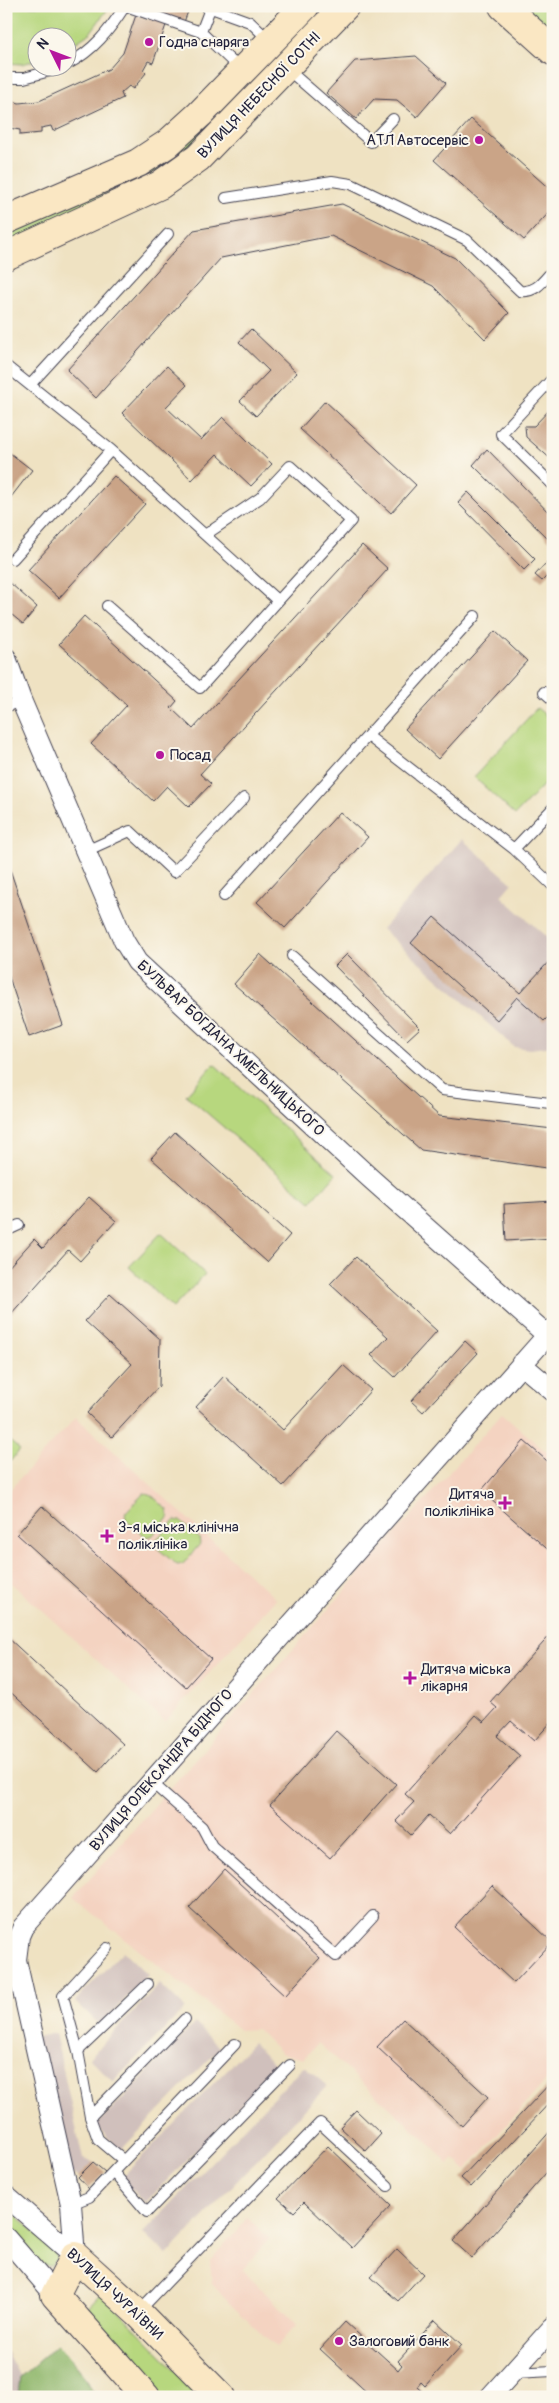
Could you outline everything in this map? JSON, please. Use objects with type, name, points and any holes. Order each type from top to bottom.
[{"type":"street","name":"ВУЛИЦЯ НЕБЕСНОЇ СОТНІ","points":[[6,220],[138,163],[167,144],[242,72],[305,6]]},
{"type":"street","name":"ВУЛИЦЯ НЕБЕСНОЇ СОТНІ","points":[[6,256],[160,185],[198,158],[346,6]]},
{"type":"street","points":[[503,6],[553,51]]},
{"type":"street","name":"БУЛЬВАР БОГДАНА ХМЕЛЬНИЦЬКОГО","points":[[6,658],[14,703],[86,851],[124,941],[137,962],[370,1178],[550,1332]]},
{"type":"street","name":"ВУЛИЦЯ ОЛЕКСАНДРА БІДНОГО","points":[[55,2295],[74,2256],[71,2204],[16,1960],[19,1936],[23,1927],[150,1781],[550,1332]]},
{"type":"street","points":[[521,1364],[553,1391]]},
{"type":"street","name":"ВУЛИЦЯ ЧУРАЇВНИ","points":[[6,2196],[138,2313],[221,2397]]},
{"type":"street","points":[[6,2238],[144,2396]]},
{"type":"street","points":[[490,2397],[553,2327]]},
{"type":"lane","points":[[78,59],[107,35],[126,6],[201,32],[242,72]]},
{"type":"lane","points":[[201,32],[210,7],[250,22],[271,42]]},
{"type":"lane","points":[[286,68],[371,142],[393,119]]},
{"type":"lane","points":[[6,78],[28,77]]},
{"type":"lane","points":[[226,198],[332,181],[342,182],[466,240],[520,291],[529,292],[536,288],[553,270]]},
{"type":"lane","points":[[30,385],[168,234]]},
{"type":"lane","points":[[6,366],[111,450],[278,601]]},
{"type":"lane","points":[[553,378],[500,434],[553,485]]},
{"type":"lane","points":[[13,559],[111,450]]},
{"type":"lane","points":[[107,606],[200,688],[351,521],[290,466],[260,498],[205,535]]},
{"type":"lane","points":[[224,896],[475,616]]},
{"type":"lane","points":[[544,692],[553,700]]},
{"type":"lane","points":[[368,736],[514,849],[553,886]]},
{"type":"lane","points":[[86,851],[130,830],[174,872],[244,798]]},
{"type":"lane","points":[[514,849],[553,808]]},
{"type":"lane","points":[[292,956],[442,1090],[550,1103],[553,1101]]},
{"type":"lane","points":[[6,1231],[19,1225]]},
{"type":"lane","points":[[150,1781],[202,1827],[212,1846],[336,1956],[373,1916]]},
{"type":"lane","points":[[106,1948],[63,1996],[78,2051],[90,2117],[98,2139],[123,2160]]},
{"type":"lane","points":[[78,2051],[148,1984]]},
{"type":"lane","points":[[90,2117],[185,2019]]},
{"type":"lane","points":[[71,2204],[89,2197],[235,2044]]},
{"type":"lane","points":[[114,2172],[147,2212],[290,2066]]},
{"type":"lane","points":[[138,2313],[172,2275],[320,2123],[388,2186]]},
{"type":"lane","points":[[511,2373],[553,2371]]},
{"type":"shaded area","points":[[462,839],[512,883],[501,896],[553,943],[553,1046],[530,1049],[514,1047],[382,929]]},
{"type":"shaded area","name":"Дитяча міська лікарня","points":[[502,1413],[553,1458],[553,2073],[466,2170],[454,2159],[448,2164],[433,2147],[318,2043],[303,2059],[281,2053],[257,2029],[240,2030],[73,1898]]},
{"type":"shaded area","name":"3-я міська клінічна поліклініка","points":[[76,1417],[276,1599],[165,1722],[6,1578],[6,1494]]},
{"type":"shaded area","points":[[123,1951],[148,1975],[100,2025],[75,2001]]},
{"type":"shaded area","points":[[160,1984],[185,2008],[113,2082],[89,2058]]},
{"type":"shaded area","points":[[195,2023],[220,2048],[121,2150],[96,2126]]},
{"type":"shaded area","points":[[55,2033],[83,2159],[93,2162],[78,2177],[66,2168],[37,2037]]},
{"type":"shaded area","points":[[253,2043],[277,2067],[145,2203],[120,2179]]},
{"type":"shaded area","points":[[304,2066],[327,2086],[167,2255],[143,2233]]},
{"type":"shaded area","points":[[247,2218],[270,2238],[242,2270],[297,2324],[276,2347],[229,2303],[212,2284],[210,2261]]},
{"type":"shaded area","points":[[6,2351],[20,2377],[18,2397],[6,2397]]},
{"type":"green space","points":[[6,6],[110,6],[90,33],[78,41],[78,28],[28,28],[28,62],[6,63]]},
{"type":"green space","points":[[313,6],[334,6],[173,167],[6,245],[6,231],[135,174]]},
{"type":"green space","points":[[522,6],[541,6],[553,17],[553,34]]},
{"type":"green space","points":[[537,708],[553,721],[553,775],[515,815],[474,777]]},
{"type":"green space","points":[[214,1064],[336,1174],[311,1202],[186,1095]]},
{"type":"green space","points":[[161,1233],[205,1274],[173,1308],[129,1267]]},
{"type":"green space","points":[[6,1438],[20,1450],[6,1466]]},
{"type":"green space","points":[[144,1493],[150,1494],[168,1510],[169,1517],[152,1536],[146,1537],[126,1520],[125,1513]]},
{"type":"green space","points":[[175,1520],[180,1521],[199,1538],[200,1544],[183,1564],[177,1565],[156,1547],[156,1540]]},
{"type":"green space","points":[[6,2206],[55,2250],[57,2258],[50,2266],[40,2264],[6,2221]]},
{"type":"green space","points":[[101,2293],[201,2397],[162,2397],[84,2311]]},
{"type":"green space","points":[[58,2344],[85,2376],[95,2397],[18,2397],[20,2377]]},
{"type":"building","points":[[155,6],[190,6],[181,30],[166,25],[153,63],[148,61],[143,70],[146,73],[133,89],[129,86],[121,93],[123,98],[53,131],[51,126],[41,128],[41,133],[20,135],[20,130],[9,128],[6,135],[6,98],[19,103],[39,101],[109,69],[123,53],[136,15],[150,20]]},
{"type":"building","points":[[416,56],[446,83],[417,117],[397,100],[374,99],[356,119],[326,93],[355,61]]},
{"type":"building","points":[[471,119],[553,192],[553,208],[524,240],[434,160]]},
{"type":"building","points":[[342,204],[455,258],[509,313],[485,339],[433,286],[331,236],[221,258],[96,398],[67,370],[194,230]]},
{"type":"building","points":[[251,329],[297,373],[256,416],[240,401],[269,371],[239,342]]},
{"type":"building","points":[[167,366],[187,385],[166,407],[201,440],[223,417],[272,464],[251,486],[217,454],[192,480],[122,413]]},
{"type":"building","points":[[325,401],[416,485],[391,513],[300,429]]},
{"type":"building","points":[[553,406],[553,461],[526,437],[525,426],[534,426]]},
{"type":"building","points":[[487,449],[553,517],[553,544],[473,465]]},
{"type":"building","points":[[6,450],[32,470],[8,501],[6,500]]},
{"type":"building","points":[[114,476],[145,504],[59,598],[28,570]]},
{"type":"building","points":[[468,492],[535,559],[524,570],[458,503]]},
{"type":"building","points":[[362,545],[388,569],[200,774],[211,784],[189,807],[167,786],[153,801],[91,744],[127,705],[59,644],[84,616],[177,701],[171,708],[193,729]]},
{"type":"building","points":[[546,563],[553,570],[542,581],[535,575]]},
{"type":"building","points":[[10,583],[37,607],[23,624],[6,610],[6,587]]},
{"type":"building","points":[[495,631],[527,661],[438,759],[405,729]]},
{"type":"building","points":[[340,812],[368,837],[285,928],[257,902]]},
{"type":"building","points":[[6,858],[63,1025],[29,1037],[6,968]]},
{"type":"building","points":[[434,917],[520,993],[553,957],[553,1012],[544,1021],[517,997],[497,1020],[411,943]]},
{"type":"building","points":[[260,954],[439,1116],[553,1129],[553,1167],[546,1168],[421,1150],[234,984]]},
{"type":"building","points":[[347,954],[420,1028],[407,1040],[335,966]]},
{"type":"building","points":[[175,1132],[290,1235],[267,1262],[151,1158]]},
{"type":"building","points":[[89,1197],[116,1221],[80,1261],[68,1250],[10,1315],[6,1311],[6,1270],[34,1239],[43,1248]]},
{"type":"building","points":[[553,1201],[553,1238],[506,1241],[504,1204]]},
{"type":"building","points":[[356,1257],[437,1331],[395,1377],[371,1355],[388,1337],[330,1284]]},
{"type":"building","points":[[110,1294],[160,1339],[159,1386],[112,1437],[87,1413],[132,1364],[85,1321]]},
{"type":"building","points":[[465,1341],[478,1353],[423,1412],[411,1401]]},
{"type":"building","points":[[343,1365],[371,1390],[283,1486],[196,1407],[224,1376],[283,1430]]},
{"type":"building","name":"Дитяча поліклініка","points":[[524,1441],[553,1466],[553,1554],[481,1491]]},
{"type":"building","points":[[42,1506],[211,1659],[186,1687],[17,1534]]},
{"type":"building","points":[[553,1632],[553,1720],[534,1741],[511,1721],[497,1736],[520,1756],[450,1834],[429,1815],[411,1835],[396,1821],[414,1802],[405,1794],[476,1715],[484,1722],[497,1708],[490,1702]]},
{"type":"building","points":[[6,1636],[123,1744],[98,1772],[6,1688]]},
{"type":"building","points":[[336,1731],[396,1784],[330,1858],[270,1805]]},
{"type":"building","points":[[224,1869],[320,1958],[285,1996],[189,1908]]},
{"type":"building","points":[[492,1886],[552,1942],[514,1983],[454,1927]]},
{"type":"building","points":[[403,2019],[488,2097],[462,2126],[377,2047]]},
{"type":"building","points":[[553,2080],[553,2099],[471,2187],[461,2178]]},
{"type":"building","points":[[356,2110],[381,2134],[366,2151],[340,2127]]},
{"type":"building","points":[[553,2128],[553,2165],[472,2258],[453,2241]]},
{"type":"building","points":[[328,2146],[391,2206],[352,2248],[304,2202],[294,2212],[278,2198]]},
{"type":"building","points":[[93,2162],[105,2172],[89,2189],[78,2177]]},
{"type":"building","points":[[397,2249],[423,2274],[398,2301],[371,2277]]},
{"type":"building","points":[[435,2320],[462,2345],[425,2386],[421,2382],[417,2387],[428,2397],[372,2397],[320,2349],[345,2322],[398,2370],[402,2365],[398,2361]]},
{"type":"place","name":"Годна снаряга","points":[[149,42]]},
{"type":"place","name":"АТЛ Автосервіс","points":[[479,140]]},
{"type":"place","name":"Посад","points":[[160,755]]},
{"type":"place","name":"Дитяча поліклініка","points":[[505,1503]]},
{"type":"place","name":"3-я міська клінічна поліклініка","points":[[107,1536]]},
{"type":"place","name":"Дитяча міська лікарня","points":[[410,1678]]},
{"type":"place","name":"Залоговий банк","points":[[339,2341]]}]
